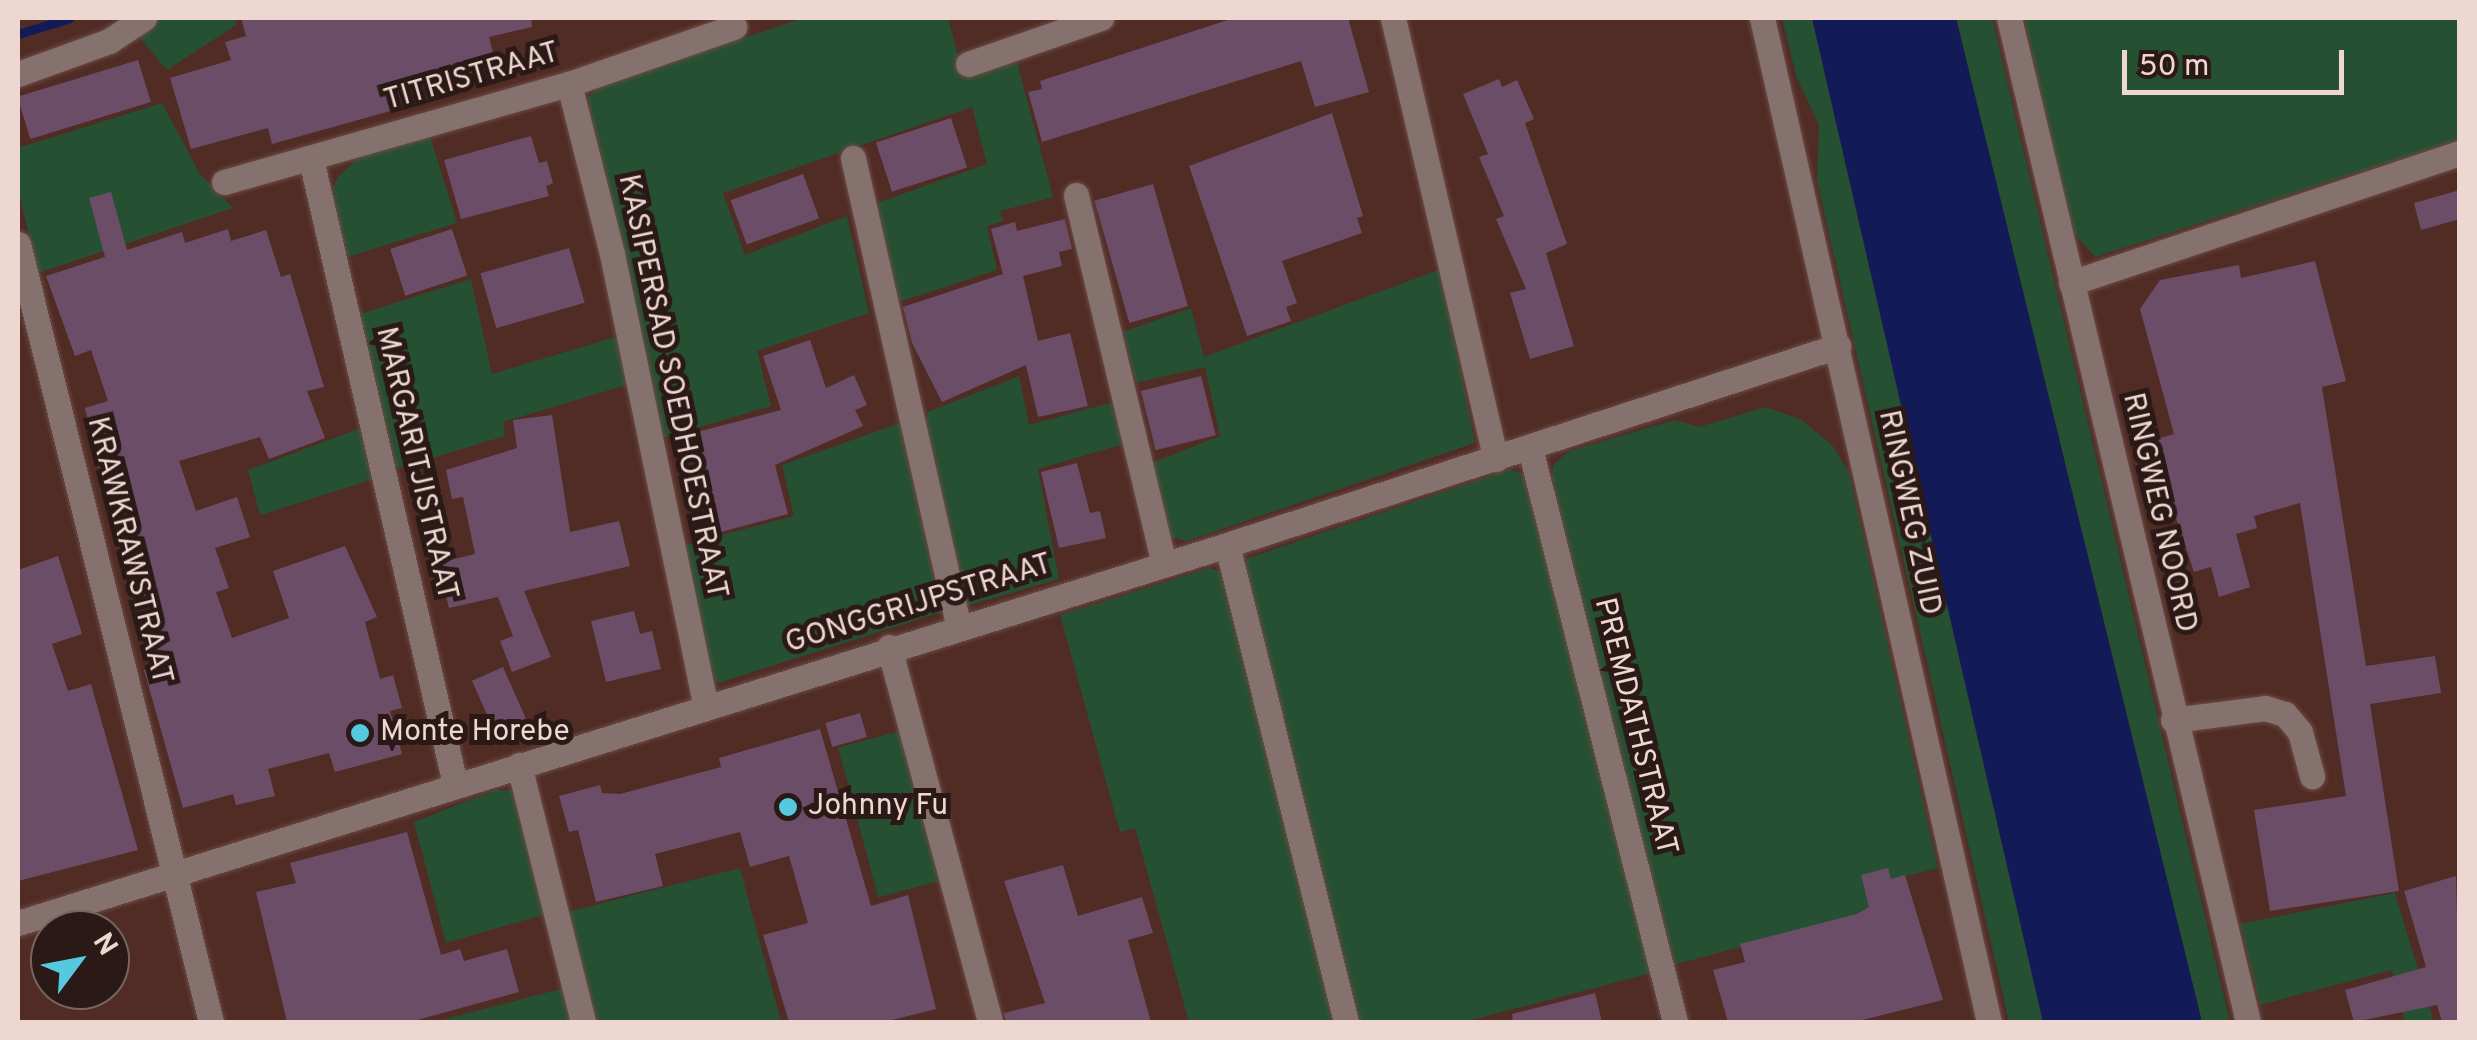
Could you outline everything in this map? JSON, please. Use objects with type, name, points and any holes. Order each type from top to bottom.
[{"type":"street","points":[[18,74],[109,41],[144,18]]},
{"type":"street","points":[[968,64],[1101,18]]},
{"type":"street","points":[[1393,18],[1496,460]]},
{"type":"street","name":"RINGWEG ZUID","points":[[1762,18],[1990,1022]]},
{"type":"street","name":"RINGWEG NOORD","points":[[2009,18],[2173,720],[2248,1022]]},
{"type":"street","name":"TITRISTRAAT","points":[[224,182],[569,84],[734,26]]},
{"type":"street","name":"KASIPERSAD SOEDHOESTRAAT","points":[[569,84],[612,254],[705,704]]},
{"type":"street","points":[[2071,283],[2460,153]]},
{"type":"street","points":[[853,158],[959,626]]},
{"type":"street","name":"MARGARITJISTRAAT","points":[[312,159],[454,784]]},
{"type":"street","points":[[1076,195],[1164,564]]},
{"type":"street","name":"KRAWKRAWSTRAAT","points":[[18,244],[211,1022]]},
{"type":"street","name":"GONGGRIJPSTRAAT","points":[[18,922],[705,704],[1228,545],[1838,346]]},
{"type":"street","name":"PREMDATHSTRAAT","points":[[1530,448],[1675,1022]]},
{"type":"street","points":[[1228,545],[1346,1022]]},
{"type":"street","points":[[889,648],[990,1022]]},
{"type":"street","points":[[2173,720],[2266,708],[2285,714],[2300,732],[2312,776]]},
{"type":"street","points":[[519,765],[583,1022]]},
{"type":"green space","points":[[155,18],[235,18],[236,25],[167,70],[139,37]]},
{"type":"green space","points":[[804,18],[948,18],[964,77],[1017,62],[1053,197],[1000,211],[1003,221],[987,226],[997,270],[898,302],[874,204],[987,164],[972,107],[723,193],[745,255],[847,216],[869,313],[757,351],[771,406],[663,438],[587,98],[600,86]]},
{"type":"green space","points":[[1782,18],[1812,18],[2043,1022],[2009,1022],[1817,181],[1819,125],[1797,78]]},
{"type":"green space","points":[[1956,18],[1992,18],[2230,1022],[2202,1022]]},
{"type":"green space","points":[[2024,18],[2459,18],[2459,140],[2095,257],[2071,230]]},
{"type":"green space","points":[[162,103],[200,174],[233,208],[38,273],[18,189],[18,148]]},
{"type":"green space","points":[[430,136],[457,223],[344,258],[331,193],[338,177],[361,155]]},
{"type":"green space","points":[[1441,269],[1475,443],[1187,541],[1168,536],[1146,465],[1220,436],[1205,367],[1136,383],[1123,332],[1191,308],[1204,357]]},
{"type":"green space","points":[[471,279],[492,374],[622,335],[633,383],[503,422],[505,436],[396,469],[360,314]]},
{"type":"green space","points":[[1019,376],[1029,425],[1113,402],[1124,444],[1038,469],[1059,579],[966,606],[924,422],[928,412]]},
{"type":"green space","points":[[1766,407],[1800,419],[1832,445],[1849,472],[1938,868],[1864,887],[1871,912],[1673,965],[1551,480],[1554,464],[1569,451],[1675,420],[1699,427]]},
{"type":"green space","points":[[900,423],[941,612],[718,683],[710,672],[685,545],[794,516],[782,465]]},
{"type":"green space","points":[[364,427],[377,478],[260,515],[248,470]]},
{"type":"green space","points":[[1510,469],[1531,478],[1656,972],[1463,1022],[1356,1022],[1242,574],[1246,559]]},
{"type":"green space","points":[[1210,568],[1222,572],[1338,1022],[1189,1022],[1135,828],[1120,832],[1060,615]]},
{"type":"green space","points":[[900,731],[940,881],[878,897],[838,748]]},
{"type":"green space","points":[[495,790],[514,790],[550,913],[446,943],[414,822]]},
{"type":"green space","points":[[740,868],[781,1022],[591,1022],[563,913]]},
{"type":"green space","points":[[2395,893],[2434,1022],[2405,1022],[2392,970],[2260,1005],[2240,924]]},
{"type":"green space","points":[[568,987],[577,1022],[434,1022]]},
{"type":"shaded area","points":[[1812,18],[1956,18],[2202,1022],[2043,1022]]},
{"type":"building","points":[[241,18],[531,18],[532,27],[489,37],[498,73],[453,85],[455,93],[272,144],[268,128],[191,149],[170,78],[231,60],[225,42],[246,36]]},
{"type":"building","points":[[1234,18],[1348,18],[1369,92],[1315,107],[1301,61],[1042,142],[1028,92],[1042,89],[1040,81]]},
{"type":"building","points":[[138,60],[151,102],[30,139],[18,97]]},
{"type":"building","points":[[1499,79],[1502,87],[1517,80],[1534,119],[1525,123],[1567,244],[1546,253],[1574,346],[1530,359],[1510,293],[1526,289],[1496,219],[1504,216],[1479,157],[1488,154],[1463,94]]},
{"type":"building","points":[[1332,113],[1363,216],[1357,218],[1362,233],[1282,261],[1297,303],[1286,307],[1291,321],[1247,336],[1189,166]]},
{"type":"building","points":[[951,118],[967,167],[892,192],[876,142]]},
{"type":"building","points":[[531,136],[539,163],[547,161],[553,183],[546,186],[549,196],[461,219],[444,160]]},
{"type":"building","points":[[803,174],[819,218],[747,245],[731,200]]},
{"type":"building","points":[[1153,184],[1188,306],[1129,323],[1094,201]]},
{"type":"building","points":[[2460,190],[2460,219],[2421,230],[2414,203]]},
{"type":"building","points":[[111,192],[127,250],[182,232],[185,243],[228,229],[231,241],[266,230],[281,277],[290,274],[324,387],[307,391],[325,438],[269,459],[260,437],[179,461],[196,511],[237,497],[250,537],[215,548],[229,588],[216,592],[232,638],[289,618],[273,571],[345,546],[377,617],[365,622],[380,679],[393,675],[402,708],[390,711],[402,754],[335,772],[329,753],[268,769],[275,796],[236,805],[233,794],[183,808],[144,670],[160,664],[125,583],[134,580],[124,551],[133,548],[112,481],[102,484],[85,408],[108,401],[91,350],[75,356],[46,276],[105,257],[89,198]]},
{"type":"building","points":[[1065,219],[1072,249],[1059,252],[1062,266],[1023,276],[1038,341],[1070,333],[1088,406],[1038,417],[1026,365],[942,402],[912,343],[903,307],[1003,274],[991,229],[1015,222],[1017,231]]},
{"type":"building","points":[[452,229],[467,276],[405,296],[390,249]]},
{"type":"building","points":[[569,248],[585,303],[496,328],[481,273]]},
{"type":"building","points":[[2315,261],[2346,381],[2322,387],[2366,666],[2435,656],[2441,693],[2370,704],[2399,891],[2270,911],[2254,810],[2346,796],[2300,503],[2254,516],[2257,528],[2236,534],[2250,587],[2219,597],[2211,567],[2194,572],[2150,441],[2174,434],[2140,309],[2160,280],[2239,265],[2241,278]]},
{"type":"building","points":[[810,340],[826,388],[854,375],[867,405],[855,410],[863,426],[775,465],[788,514],[717,533],[686,435],[781,410],[763,356]]},
{"type":"building","points":[[1201,376],[1216,435],[1156,450],[1141,391]]},
{"type":"building","points":[[552,415],[570,532],[619,521],[630,566],[524,591],[551,657],[512,672],[500,641],[513,636],[498,597],[449,608],[438,563],[475,554],[463,497],[452,499],[446,470],[517,448],[513,420]]},
{"type":"building","points":[[1077,463],[1090,513],[1100,511],[1106,538],[1059,548],[1041,472]]},
{"type":"building","points":[[58,556],[82,634],[52,644],[68,691],[91,684],[138,850],[18,881],[18,570]]},
{"type":"building","points":[[634,611],[640,634],[652,631],[661,669],[606,682],[591,621]]},
{"type":"building","points":[[503,667],[526,718],[495,732],[472,681]]},
{"type":"building","points":[[860,713],[867,737],[832,747],[825,723]]},
{"type":"building","points":[[820,729],[871,906],[908,895],[936,1009],[884,1022],[789,1022],[763,935],[808,923],[789,856],[750,867],[740,832],[655,854],[663,886],[596,902],[578,830],[569,832],[559,796],[600,785],[602,793],[620,794],[721,767],[719,758]]},
{"type":"building","points":[[407,832],[441,955],[460,949],[464,961],[507,949],[519,992],[410,1022],[287,1022],[256,892],[296,883],[290,863]]},
{"type":"building","points":[[1063,865],[1078,916],[1142,897],[1153,933],[1128,940],[1151,1022],[1006,1022],[1004,1013],[1045,1003],[1004,881]]},
{"type":"building","points":[[1888,868],[1891,879],[1905,875],[1943,1000],[1854,1022],[1728,1022],[1713,970],[1745,962],[1740,944],[1857,914],[1869,907],[1861,875]]},
{"type":"building","points":[[2456,876],[2460,1022],[2442,1022],[2437,1005],[2354,1022],[2345,990],[2426,967],[2404,891]]},
{"type":"building","points":[[1595,993],[1602,1022],[1513,1022],[1512,1014]]},
{"type":"waterway","points":[[18,34],[70,18]]},
{"type":"place","name":"Monte Horebe","points":[[360,733]]},
{"type":"place","name":"Johnny Fu","points":[[788,807]]}]
